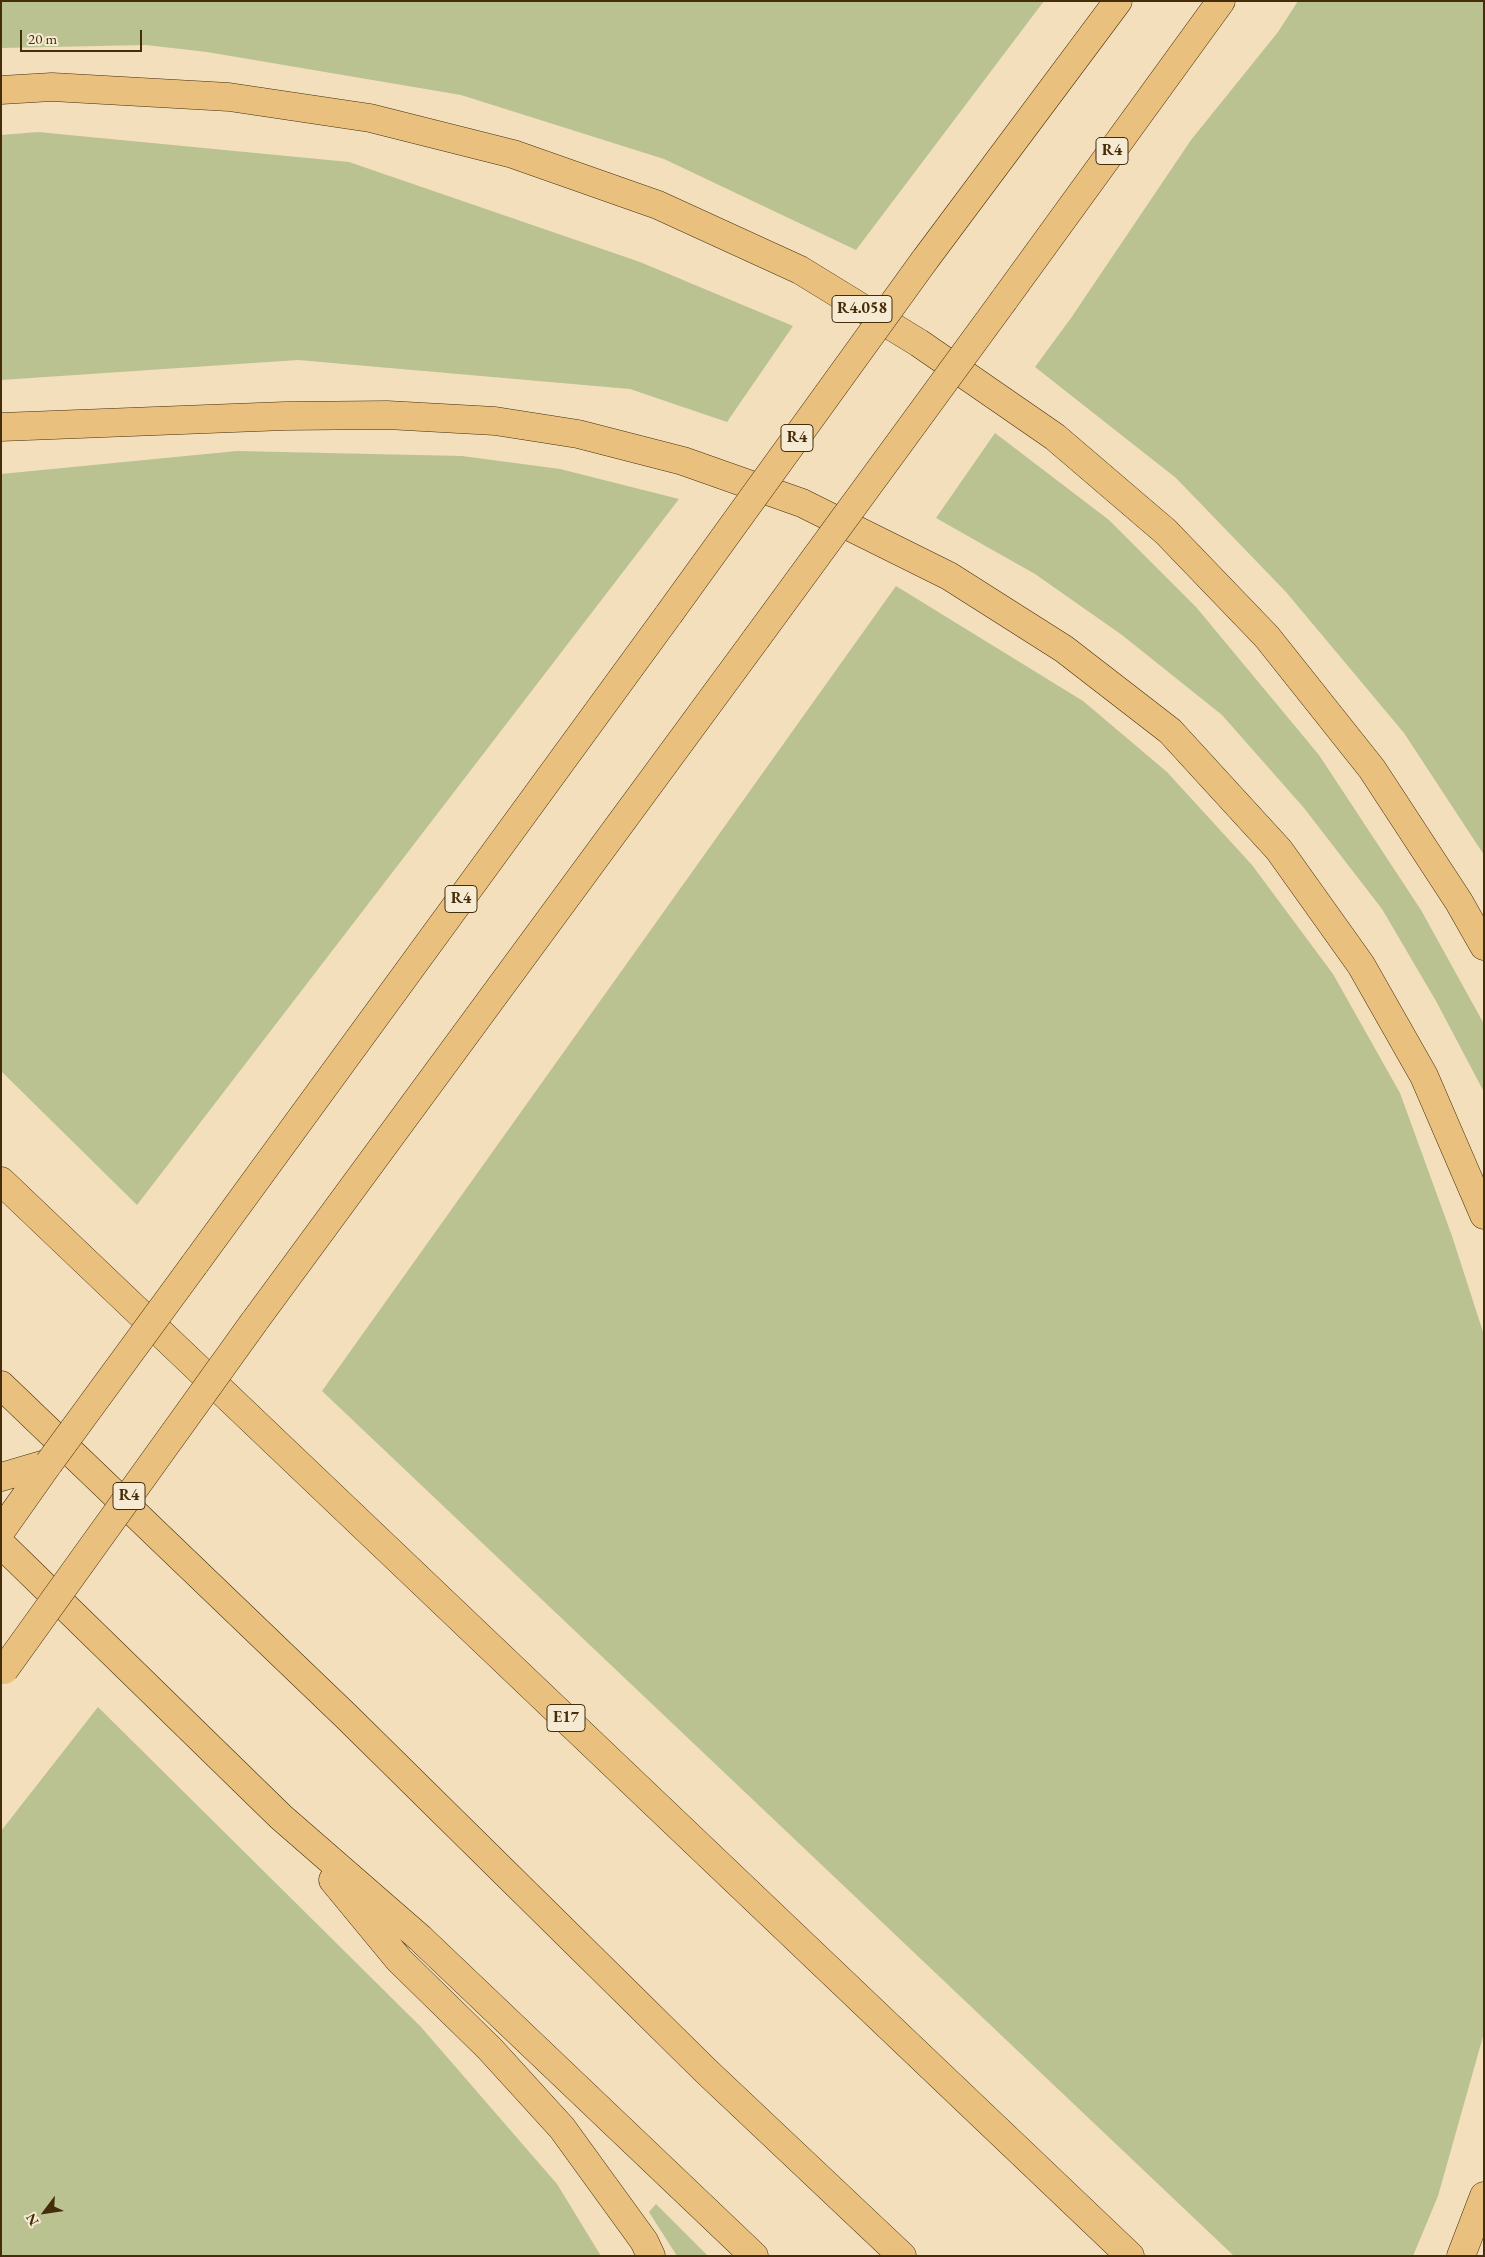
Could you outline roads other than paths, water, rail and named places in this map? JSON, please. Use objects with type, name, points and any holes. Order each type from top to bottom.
[{"type":"highway","name":"R4","points":[[1,1531],[924,261],[1118,1]]},
{"type":"highway","name":"R4","points":[[2,1672],[254,1322],[756,639],[1221,1]]},
{"type":"highway","name":"R4.058","points":[[1,90],[52,87],[229,97],[370,118],[513,154],[648,202],[800,270],[918,343],[1055,437],[1166,532],[1266,637],[1372,768],[1459,902],[1484,946]]},
{"type":"highway","points":[[1,427],[286,416],[387,415],[494,422],[578,434],[683,462],[802,502],[949,576],[1064,649],[1170,731],[1279,850],[1362,965],[1419,1067],[1484,1215]]},
{"type":"highway","name":"E17","points":[[1,1181],[1130,2256]]},
{"type":"highway","points":[[1,1385],[347,1717],[706,2071],[902,2256]]},
{"type":"highway","points":[[1,1477],[49,1463]]},
{"type":"highway","points":[[1,1544],[281,1817],[420,1938],[754,2256]]},
{"type":"highway","points":[[281,1817],[399,1960],[490,2049],[562,2128],[644,2241],[651,2256]]},
{"type":"highway","points":[[1461,2256],[1484,2196]]}]
